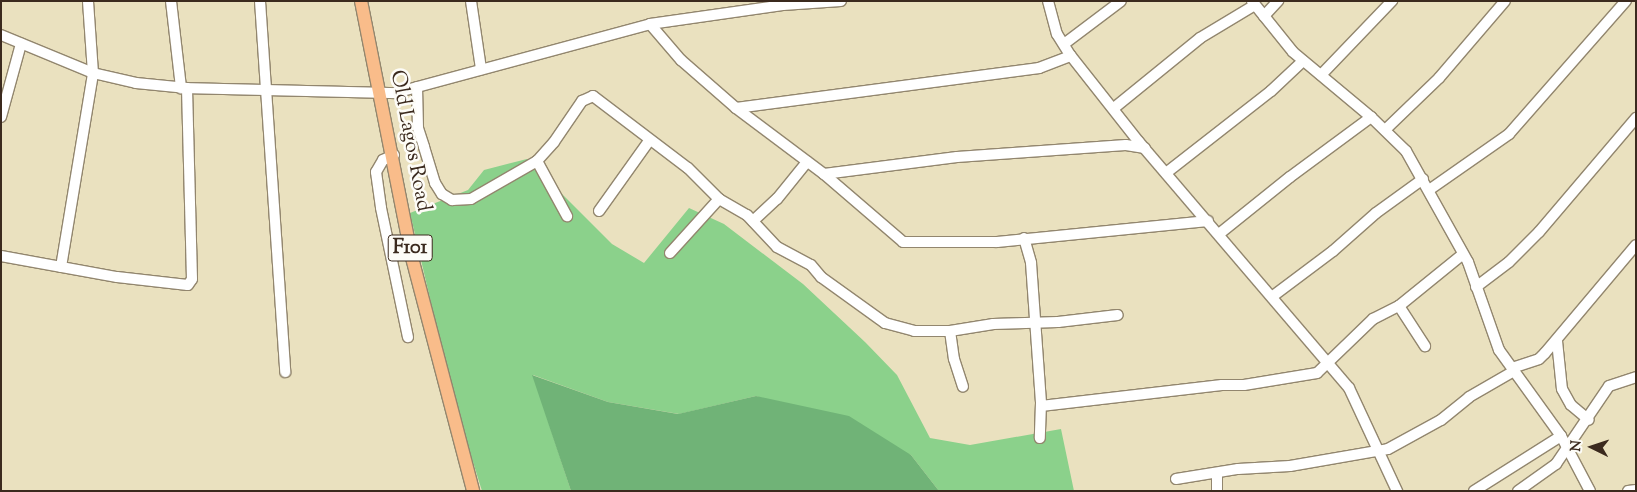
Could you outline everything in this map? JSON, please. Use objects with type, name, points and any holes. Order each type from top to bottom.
[{"type":"main road","name":"Old Lagos Road","points":[[362,1],[394,155],[411,254],[473,491]]},
{"type":"street","points":[[62,267],[93,73],[88,1]]},
{"type":"street","points":[[1,256],[182,286],[192,279],[184,88],[171,1]]},
{"type":"street","points":[[260,1],[285,372]]},
{"type":"street","points":[[471,1],[481,69]]},
{"type":"street","points":[[1,35],[93,73],[136,83],[184,88],[380,92],[417,87],[650,24],[726,12],[841,1]]},
{"type":"street","points":[[1048,1],[1050,17],[1071,56],[1134,135],[1273,296],[1328,366],[1349,388],[1397,491]]},
{"type":"street","points":[[1064,44],[1121,1]]},
{"type":"street","points":[[1264,16],[1278,1]]},
{"type":"street","points":[[1321,75],[1392,1]]},
{"type":"street","points":[[1385,130],[1440,78],[1505,1]]},
{"type":"street","points":[[1429,190],[1508,134],[1626,1]]},
{"type":"street","points":[[1114,108],[1200,38],[1253,3],[1277,37],[1371,117],[1406,151],[1463,254],[1492,334],[1513,370],[1567,445],[1590,491]]},
{"type":"street","points":[[650,24],[681,60],[736,108],[824,174],[903,242],[941,244],[1208,221]]},
{"type":"street","points":[[1,117],[21,44]]},
{"type":"street","points":[[736,108],[1030,70],[1071,56]]},
{"type":"street","points":[[1166,173],[1271,92],[1303,61]]},
{"type":"street","points":[[417,87],[418,128],[442,194],[460,201],[471,199],[537,161],[588,97],[600,100],[649,141],[688,168],[719,199],[753,221],[777,247],[811,265],[821,277],[885,323],[914,331],[950,331],[1035,321],[1058,322],[1118,314]]},
{"type":"street","points":[[1219,234],[1290,177],[1371,117]]},
{"type":"street","points":[[1476,287],[1509,262],[1539,232],[1636,118]]},
{"type":"street","points":[[1126,145],[1134,135]]},
{"type":"street","points":[[599,210],[649,141]]},
{"type":"street","points":[[824,174],[958,158],[1126,145],[1145,148]]},
{"type":"street","points":[[394,155],[383,160],[376,172],[380,208],[408,337]]},
{"type":"street","points":[[537,161],[566,216]]},
{"type":"street","points":[[753,221],[777,199],[807,162]]},
{"type":"street","points":[[836,184],[844,173]]},
{"type":"street","points":[[1273,296],[1333,251],[1376,212],[1423,179]]},
{"type":"street","points":[[670,253],[719,199]]},
{"type":"street","points":[[1024,238],[1031,262],[1041,406],[1040,438]]},
{"type":"street","points":[[1176,479],[1299,465],[1379,451],[1408,439],[1478,391],[1513,370],[1539,359],[1557,340],[1636,244]]},
{"type":"street","points":[[1041,406],[1222,385],[1250,384],[1317,373],[1328,366],[1368,322],[1398,306],[1463,254]]},
{"type":"street","points":[[1398,306],[1425,346]]},
{"type":"street","points":[[950,331],[954,358],[963,387]]},
{"type":"street","points":[[1557,340],[1562,389],[1571,405],[1588,420]]},
{"type":"street","points":[[1518,491],[1551,469],[1567,445],[1588,420],[1609,386],[1636,377]]},
{"type":"street","points":[[1474,491],[1561,436]]},
{"type":"street","points":[[1217,474],[1218,491]]},
{"type":"green space","points":[[527,159],[612,244],[644,263],[689,208],[724,224],[803,284],[897,375],[930,438],[970,445],[1061,429],[1074,491],[939,491],[911,455],[756,396],[679,414],[608,402],[533,375],[571,491],[482,491],[454,401],[410,213],[468,190],[484,170]]},
{"type":"green space","points":[[532,375],[608,402],[678,414],[756,396],[849,416],[911,455],[939,491],[571,491]]}]
